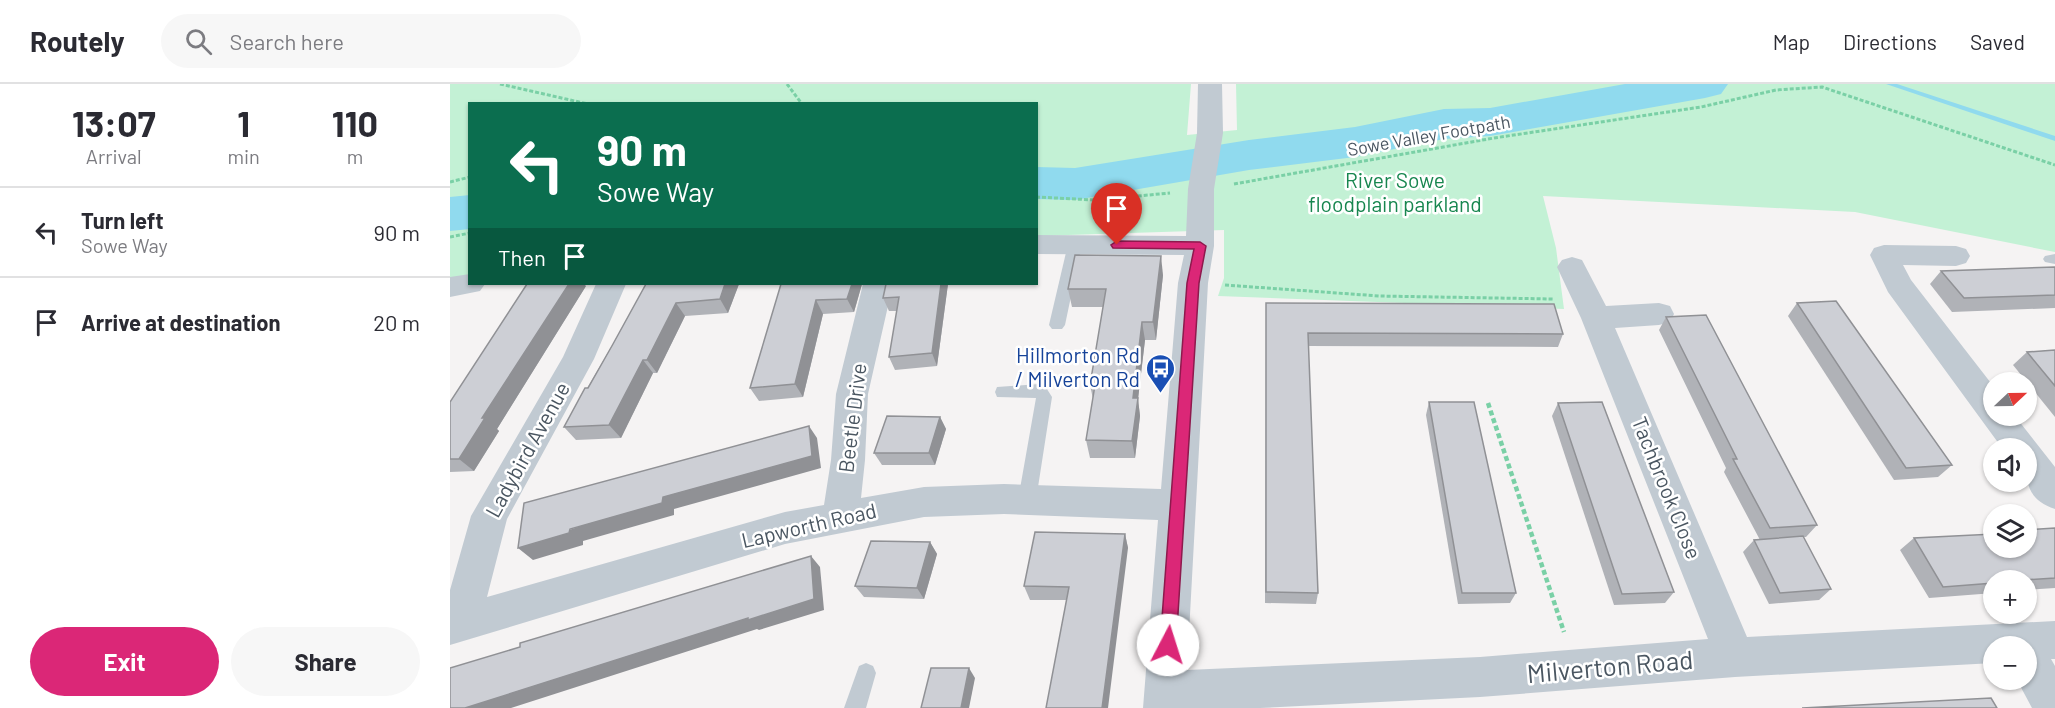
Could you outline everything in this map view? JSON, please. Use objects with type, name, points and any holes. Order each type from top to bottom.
[{"type":"street","points":[[1164,700],[1193,283],[1200,246],[1202,189],[1210,133],[1210,84]]},
{"type":"street","points":[[1038,244],[1200,246]]},
{"type":"street","points":[[1956,256],[1884,255],[1898,285],[1983,398]]},
{"type":"street","name":"Tachbrook Close","points":[[1567,283],[1596,318],[1736,657]]},
{"type":"street","points":[[450,287],[468,284]]},
{"type":"street","name":"Ladybird Avenue","points":[[455,624],[489,516],[578,359],[611,285]]},
{"type":"street","name":"Beetle Drive","points":[[840,518],[848,460],[852,394],[878,285]]},
{"type":"street","points":[[1596,318],[1659,314]]},
{"type":"street","points":[[2004,426],[2013,438]]},
{"type":"street","points":[[2037,470],[2055,494]]},
{"type":"street","name":"Lapworth Road","points":[[455,624],[785,528],[924,502],[1027,500],[1149,505],[1179,503]]},
{"type":"street","name":"Milverton Road","points":[[1164,700],[1736,657],[1983,648]]},
{"type":"street","points":[[2037,666],[2053,708]]},
{"type":"lane","points":[[1057,325],[1075,244]]},
{"type":"lane","points":[[1003,392],[1038,390],[1044,397],[1027,500]]},
{"type":"lane","points":[[855,708],[866,673]]},
{"type":"path","points":[[500,84],[579,102]]},
{"type":"path","points":[[787,84],[800,102]]},
{"type":"path","points":[[1823,86],[2055,165]]},
{"type":"path","name":"Sowe Valley Footpath","points":[[1038,197],[1095,200],[1202,189],[1494,138],[1701,107],[1776,90],[1823,86]]},
{"type":"path","points":[[450,182],[468,178]]},
{"type":"path","points":[[450,237],[468,233]]},
{"type":"path","points":[[1193,283],[1379,296],[1567,283]]},
{"type":"path","points":[[1488,403],[1577,670]]},
{"type":"green space","name":"River Sowe floodplain parkland","points":[[450,84],[1191,84],[1187,135],[1237,130],[1236,84],[2055,84],[2055,252],[1855,212],[1543,196],[1556,248],[1564,309],[1218,296],[1224,278],[1224,230],[1038,236],[1038,102],[468,102],[468,276],[450,279]]},
{"type":"building","points":[[1075,255],[1161,256],[1153,322],[1142,322],[1133,398],[1138,398],[1132,441],[1086,440],[1095,385],[1090,385],[1106,289],[1068,289]]},
{"type":"building","points":[[2055,267],[2055,295],[1964,298],[1941,271]]},
{"type":"building","points":[[526,285],[568,285],[482,418],[485,418],[459,459],[450,459],[450,402]]},
{"type":"building","points":[[645,285],[725,285],[720,299],[676,303],[647,360],[643,360],[609,425],[564,427],[585,388],[588,388]]},
{"type":"building","points":[[781,285],[852,285],[847,299],[816,300],[795,384],[750,388]]},
{"type":"building","points":[[886,285],[941,285],[932,353],[889,357],[899,297],[883,298]]},
{"type":"building","points":[[1836,301],[1952,465],[1906,468],[1797,303]]},
{"type":"building","points":[[1266,303],[1554,304],[1563,334],[1308,333],[1318,593],[1266,592]]},
{"type":"building","points":[[1706,315],[1817,525],[1770,528],[1733,459],[1737,459],[1666,317]]},
{"type":"building","points":[[2055,350],[2055,386],[2027,352]]},
{"type":"building","points":[[1429,402],[1474,402],[1516,593],[1462,593]]},
{"type":"building","points":[[1602,402],[1674,592],[1622,594],[1558,403]]},
{"type":"building","points":[[887,416],[940,417],[929,453],[874,453]]},
{"type":"building","points":[[809,426],[812,456],[663,497],[662,503],[570,529],[569,533],[518,548],[524,503]]},
{"type":"building","points":[[2055,528],[2055,578],[2037,579],[2037,570],[1983,570],[1983,584],[1943,587],[1914,538],[1983,535],[1983,558],[2037,558],[2037,529]]},
{"type":"building","points":[[1035,532],[1125,534],[1102,708],[1046,708],[1069,587],[1024,586]]},
{"type":"building","points":[[1803,536],[1831,589],[1780,593],[1754,540]]},
{"type":"building","points":[[871,541],[930,542],[917,588],[855,586]]},
{"type":"building","points":[[811,556],[814,599],[465,708],[450,708],[450,668],[520,647],[520,643]]},
{"type":"building","points":[[931,668],[969,668],[961,708],[921,708]]},
{"type":"building","points":[[1991,698],[1997,708],[1802,708]]},
{"type":"waterway","points":[[1038,183],[1075,184],[1249,155],[1355,142],[1444,124],[1490,122],[1705,84]]},
{"type":"waterway","points":[[1890,84],[2055,139]]},
{"type":"waterway","points":[[450,214],[468,212]]},
{"type":"place","name":"Hillmorton Rd / Milverton Rd","points":[[1161,394]]},
{"type":"route","points":[[1117,245],[1200,246],[1193,283],[1168,645]]}]
